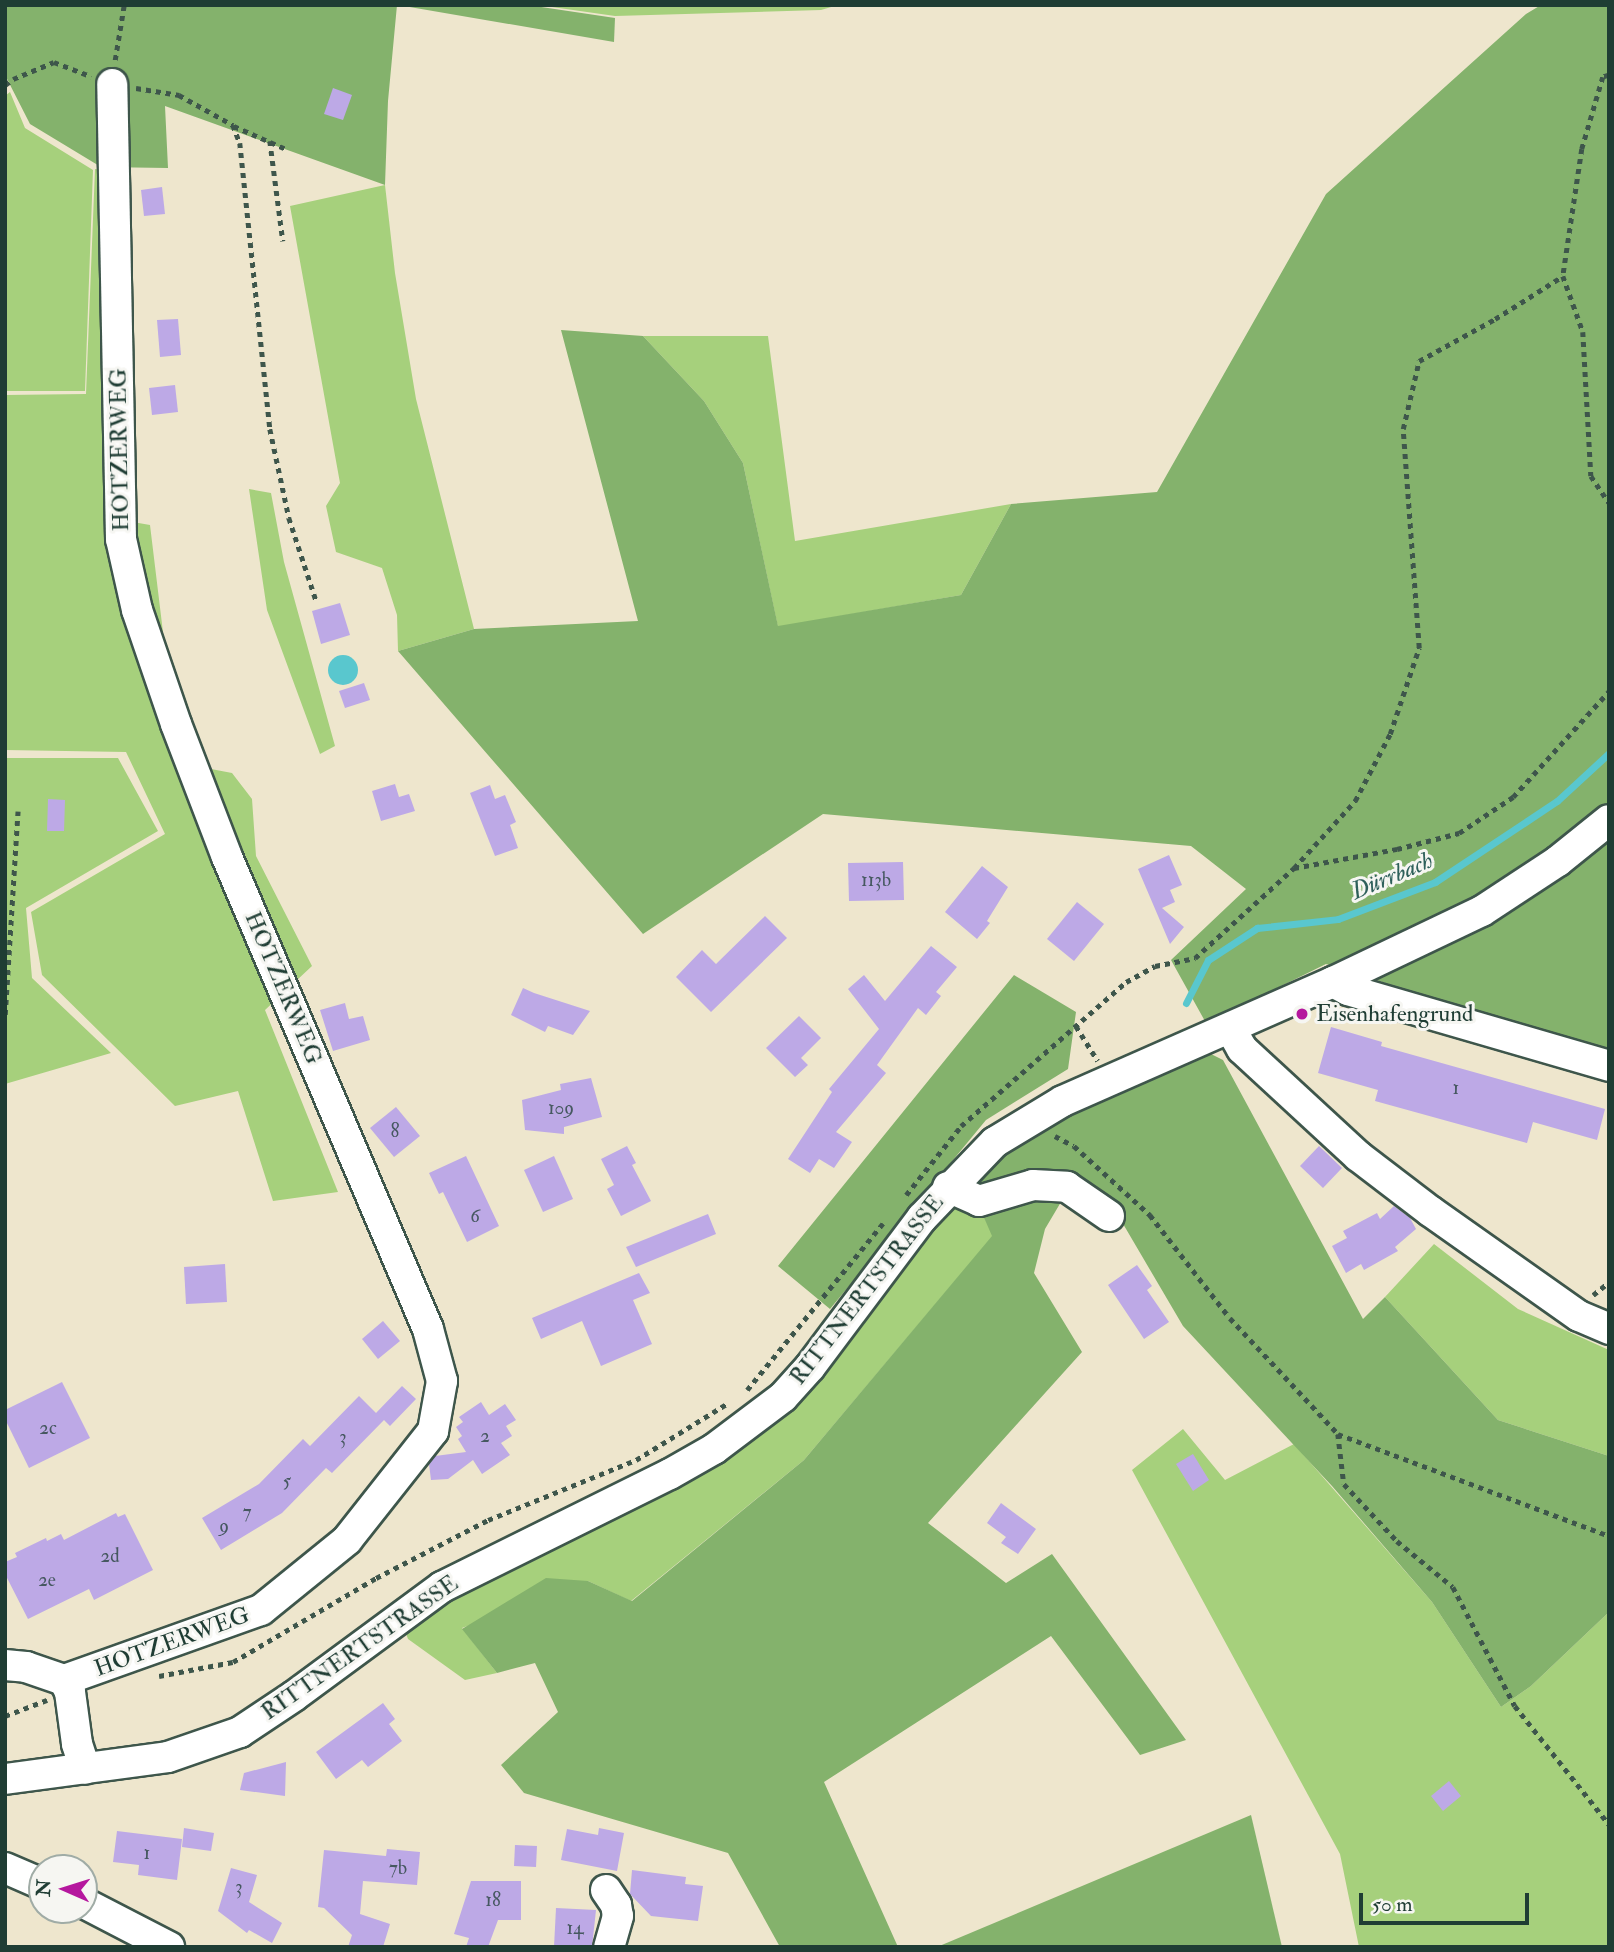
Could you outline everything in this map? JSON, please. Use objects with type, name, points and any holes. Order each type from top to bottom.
[{"type":"street","name":"HOTZERWEG","points":[[67,1686],[261,1610],[347,1540],[433,1431],[442,1381],[428,1329],[227,857],[176,724],[137,610],[121,540],[112,83]]},
{"type":"street","name":"RITTNERTSTRASSE","points":[[5,1779],[169,1758],[240,1732],[294,1696],[442,1587],[670,1474],[714,1449],[754,1421],[810,1367],[948,1187],[995,1142],[1027,1120],[1110,1079],[1230,1028],[1445,930],[1516,891],[1609,820]]},
{"type":"street","points":[[1333,982],[1348,990],[1609,1066]]},
{"type":"street","points":[[1230,1028],[1242,1049],[1358,1156],[1579,1316],[1609,1329]]},
{"type":"street","points":[[948,1187],[979,1202],[1034,1185],[1067,1187],[1109,1216]]},
{"type":"street","points":[[5,1665],[26,1667],[67,1686],[85,1769]]},
{"type":"street","points":[[5,1868],[28,1878]]},
{"type":"street","points":[[606,1890],[616,1905],[618,1916],[609,1947]]},
{"type":"street","points":[[98,1910],[169,1947]]},
{"type":"path","points":[[112,83],[124,5]]},
{"type":"path","points":[[5,85],[54,62],[112,83],[179,95],[233,125],[286,149]]},
{"type":"path","points":[[1609,75],[1603,76],[1582,149],[1563,276],[1583,332],[1591,476],[1609,503]]},
{"type":"path","points":[[233,125],[240,143],[244,172],[270,429],[289,518],[316,600]]},
{"type":"path","points":[[270,141],[283,241]]},
{"type":"path","points":[[900,1201],[961,1126],[1126,982],[1155,966],[1195,958],[1294,868],[1355,801],[1390,734],[1419,648],[1403,429],[1419,361],[1495,319],[1563,276]]},
{"type":"path","points":[[1294,868],[1398,849],[1460,833],[1513,797],[1609,691]]},
{"type":"path","points":[[5,1016],[18,811]]},
{"type":"path","points":[[1076,1026],[1110,1079]]},
{"type":"path","points":[[1027,1120],[1074,1146],[1150,1215],[1230,1318],[1338,1434],[1609,1536]]},
{"type":"path","points":[[744,1393],[892,1212]]},
{"type":"path","points":[[146,1678],[233,1661],[376,1578],[488,1520],[636,1460],[734,1400]]},
{"type":"path","points":[[1338,1434],[1344,1484],[1397,1541],[1453,1587],[1515,1706],[1609,1824]]},
{"type":"path","points":[[5,1716],[67,1686]]},
{"type":"green space","points":[[5,5],[397,5],[388,101],[385,185],[165,106],[168,168],[101,167],[30,124],[5,75]]},
{"type":"green space","points":[[398,5],[528,5],[615,18],[614,42]]},
{"type":"green space","points":[[538,5],[838,5],[821,10],[615,16]]},
{"type":"green space","points":[[1541,5],[1609,5],[1609,1074],[1592,1049],[1326,964],[1206,1023],[1171,960],[1246,889],[1191,846],[823,814],[643,934],[398,651],[474,629],[638,621],[561,330],[643,336],[704,401],[743,463],[778,626],[961,595],[1011,504],[1157,492],[1326,194],[1526,14]]},
{"type":"green space","points":[[10,92],[25,128],[93,170],[85,391],[5,391],[5,96]]},
{"type":"green space","points":[[95,169],[109,171],[110,518],[150,525],[166,657],[211,769],[232,773],[252,799],[256,856],[312,966],[265,1010],[338,1192],[273,1201],[238,1091],[175,1106],[42,975],[31,912],[165,834],[126,752],[5,750],[5,395],[86,394]]},
{"type":"green space","points":[[385,185],[395,273],[416,399],[474,629],[398,651],[397,615],[382,568],[336,552],[326,506],[340,483],[290,206]]},
{"type":"green space","points":[[643,336],[768,336],[795,541],[1011,504],[961,595],[778,627],[743,463],[704,401]]},
{"type":"green space","points":[[249,489],[271,493],[284,562],[335,746],[320,754],[267,610]]},
{"type":"green space","points":[[5,758],[118,758],[158,831],[26,908],[32,978],[111,1053],[5,1084]]},
{"type":"green space","points":[[1014,975],[1076,1012],[1068,1069],[986,1120],[830,1309],[778,1266]]},
{"type":"green space","points":[[1199,1048],[1223,1060],[1363,1319],[1385,1297],[1498,1420],[1609,1456],[1609,1612],[1531,1686],[1501,1707],[1432,1602],[1332,1486],[1183,1326],[1119,1217],[1074,1180],[1045,1229],[1034,1273],[1082,1352],[928,1523],[1006,1583],[1052,1554],[1186,1740],[1140,1755],[1051,1636],[824,1782],[898,1947],[780,1947],[728,1853],[524,1793],[501,1765],[558,1712],[535,1663],[497,1673],[462,1629],[546,1578],[588,1581],[632,1601],[804,1460],[992,1236],[969,1183],[1021,1135]]},
{"type":"green space","points":[[969,1183],[993,1236],[804,1460],[631,1601],[588,1581],[462,1628],[497,1673],[465,1680],[408,1639],[404,1628],[420,1614],[727,1454]]},
{"type":"green space","points":[[1434,1244],[1518,1309],[1609,1350],[1609,1456],[1498,1420],[1385,1297]]},
{"type":"green space","points":[[1183,1429],[1225,1480],[1294,1444],[1432,1602],[1501,1707],[1531,1686],[1609,1612],[1609,1947],[1359,1947],[1340,1854],[1132,1470]]},
{"type":"green space","points":[[1251,1815],[1282,1947],[937,1947]]},
{"type":"water","points":[[343,655],[354,659],[358,670],[354,681],[343,685],[332,681],[328,670],[332,659]]},
{"type":"building","points":[[333,88],[352,95],[343,120],[324,114]]},
{"type":"building","points":[[162,187],[165,214],[144,216],[141,190]]},
{"type":"building","points":[[178,319],[181,355],[160,357],[157,320]]},
{"type":"building","points":[[175,385],[178,412],[152,415],[149,388]]},
{"type":"building","points":[[340,603],[350,635],[321,644],[312,611]]},
{"type":"building","points":[[364,683],[370,700],[345,708],[339,691]]},
{"type":"building","points":[[395,784],[399,797],[409,794],[415,811],[381,821],[372,791]]},
{"type":"building","points":[[490,785],[495,799],[505,795],[516,822],[510,825],[518,848],[495,856],[470,793]]},
{"type":"building","points":[[48,799],[65,800],[64,831],[47,831]]},
{"type":"building","points":[[1169,855],[1182,885],[1170,890],[1175,902],[1162,908],[1184,927],[1170,944],[1138,869]]},
{"type":"building","points":[[903,862],[904,900],[849,901],[848,863]]},
{"type":"building","points":[[982,866],[1008,887],[987,921],[990,923],[977,939],[945,912]]},
{"type":"building","points":[[1077,902],[1104,924],[1074,961],[1047,939]]},
{"type":"building","points":[[765,916],[787,938],[711,1012],[676,977],[702,950],[716,964]]},
{"type":"building","points":[[931,946],[957,967],[936,992],[941,996],[926,1015],[918,1008],[877,1065],[886,1073],[836,1132],[852,1142],[834,1168],[819,1159],[810,1173],[788,1159],[832,1092],[829,1089],[879,1029],[848,989],[864,975],[885,1001]]},
{"type":"building","points":[[523,988],[590,1011],[573,1035],[548,1026],[545,1032],[511,1015]]},
{"type":"building","points":[[345,1003],[349,1019],[363,1016],[370,1040],[333,1051],[320,1010]]},
{"type":"building","points":[[799,1016],[821,1038],[801,1058],[808,1065],[795,1077],[766,1048]]},
{"type":"building","points":[[1331,1027],[1382,1042],[1381,1046],[1605,1109],[1597,1140],[1533,1122],[1527,1143],[1375,1101],[1378,1090],[1318,1073]]},
{"type":"building","points":[[591,1078],[602,1117],[564,1127],[564,1134],[525,1130],[522,1100],[561,1090],[560,1084]]},
{"type":"building","points":[[396,1107],[420,1136],[394,1157],[370,1128]]},
{"type":"building","points":[[627,1146],[636,1163],[632,1165],[651,1201],[621,1216],[607,1189],[614,1185],[601,1159]]},
{"type":"building","points":[[1319,1146],[1342,1168],[1323,1188],[1300,1166]]},
{"type":"building","points":[[466,1156],[499,1226],[467,1242],[443,1192],[439,1194],[429,1173]]},
{"type":"building","points":[[554,1156],[573,1199],[543,1212],[524,1170]]},
{"type":"building","points":[[1394,1206],[1410,1218],[1416,1229],[1395,1247],[1398,1251],[1364,1270],[1361,1264],[1346,1273],[1332,1246],[1347,1238],[1343,1231],[1377,1213],[1380,1219]]},
{"type":"building","points":[[708,1214],[716,1234],[636,1267],[626,1247]]},
{"type":"building","points":[[225,1264],[227,1302],[186,1304],[184,1267]]},
{"type":"building","points":[[1137,1265],[1152,1286],[1147,1290],[1169,1322],[1144,1339],[1108,1285]]},
{"type":"building","points":[[639,1273],[650,1293],[633,1300],[652,1344],[601,1366],[582,1321],[541,1339],[532,1318]]},
{"type":"building","points":[[383,1321],[400,1341],[378,1359],[362,1339]]},
{"type":"building","points":[[62,1382],[90,1438],[29,1468],[5,1419],[5,1410]]},
{"type":"building","points":[[402,1386],[416,1399],[390,1426],[384,1420],[332,1473],[326,1468],[282,1513],[221,1550],[202,1518],[259,1484],[303,1439],[310,1446],[359,1396],[376,1413]]},
{"type":"building","points":[[481,1402],[489,1415],[505,1404],[516,1420],[506,1426],[512,1436],[501,1443],[510,1455],[482,1474],[473,1460],[448,1479],[431,1480],[429,1464],[435,1456],[466,1452],[458,1439],[462,1436],[456,1427],[463,1422],[459,1417]]},
{"type":"building","points":[[1193,1454],[1209,1480],[1193,1491],[1176,1464]]},
{"type":"building","points":[[1001,1503],[1036,1529],[1018,1554],[1001,1543],[1006,1537],[987,1523]]},
{"type":"building","points":[[116,1513],[118,1517],[125,1514],[153,1570],[94,1600],[89,1589],[28,1619],[5,1574],[5,1562],[17,1557],[15,1553],[46,1538],[47,1541],[61,1534],[64,1540]]},
{"type":"building","points":[[383,1703],[395,1719],[389,1724],[402,1741],[368,1767],[362,1760],[336,1779],[316,1752]]},
{"type":"building","points":[[286,1762],[285,1796],[240,1790],[244,1773]]},
{"type":"building","points":[[1449,1781],[1461,1796],[1443,1811],[1431,1796]]},
{"type":"building","points":[[184,1828],[214,1833],[211,1851],[182,1847]]},
{"type":"building","points":[[599,1828],[624,1833],[617,1871],[561,1860],[567,1829],[598,1835]]},
{"type":"building","points":[[117,1831],[182,1839],[177,1880],[138,1875],[139,1865],[113,1862]]},
{"type":"building","points":[[515,1845],[537,1846],[536,1867],[514,1866]]},
{"type":"building","points":[[387,1849],[420,1852],[417,1885],[363,1881],[360,1914],[390,1924],[383,1947],[348,1947],[352,1935],[324,1908],[318,1907],[324,1850],[386,1856]]},
{"type":"building","points":[[231,1868],[257,1875],[249,1902],[282,1923],[272,1943],[249,1930],[247,1933],[218,1911]]},
{"type":"building","points":[[632,1870],[686,1877],[685,1884],[703,1886],[698,1921],[651,1916],[630,1894]]},
{"type":"building","points":[[471,1881],[521,1881],[521,1920],[498,1920],[488,1947],[466,1947],[469,1938],[454,1934]]},
{"type":"building","points":[[556,1908],[596,1910],[592,1947],[554,1947]]},
{"type":"waterway","name":"Dürrbach","points":[[1186,1003],[1208,960],[1257,928],[1338,919],[1435,882],[1557,801],[1609,753]]},
{"type":"place","name":"Eisenhafengrund","points":[[1302,1014]]}]
